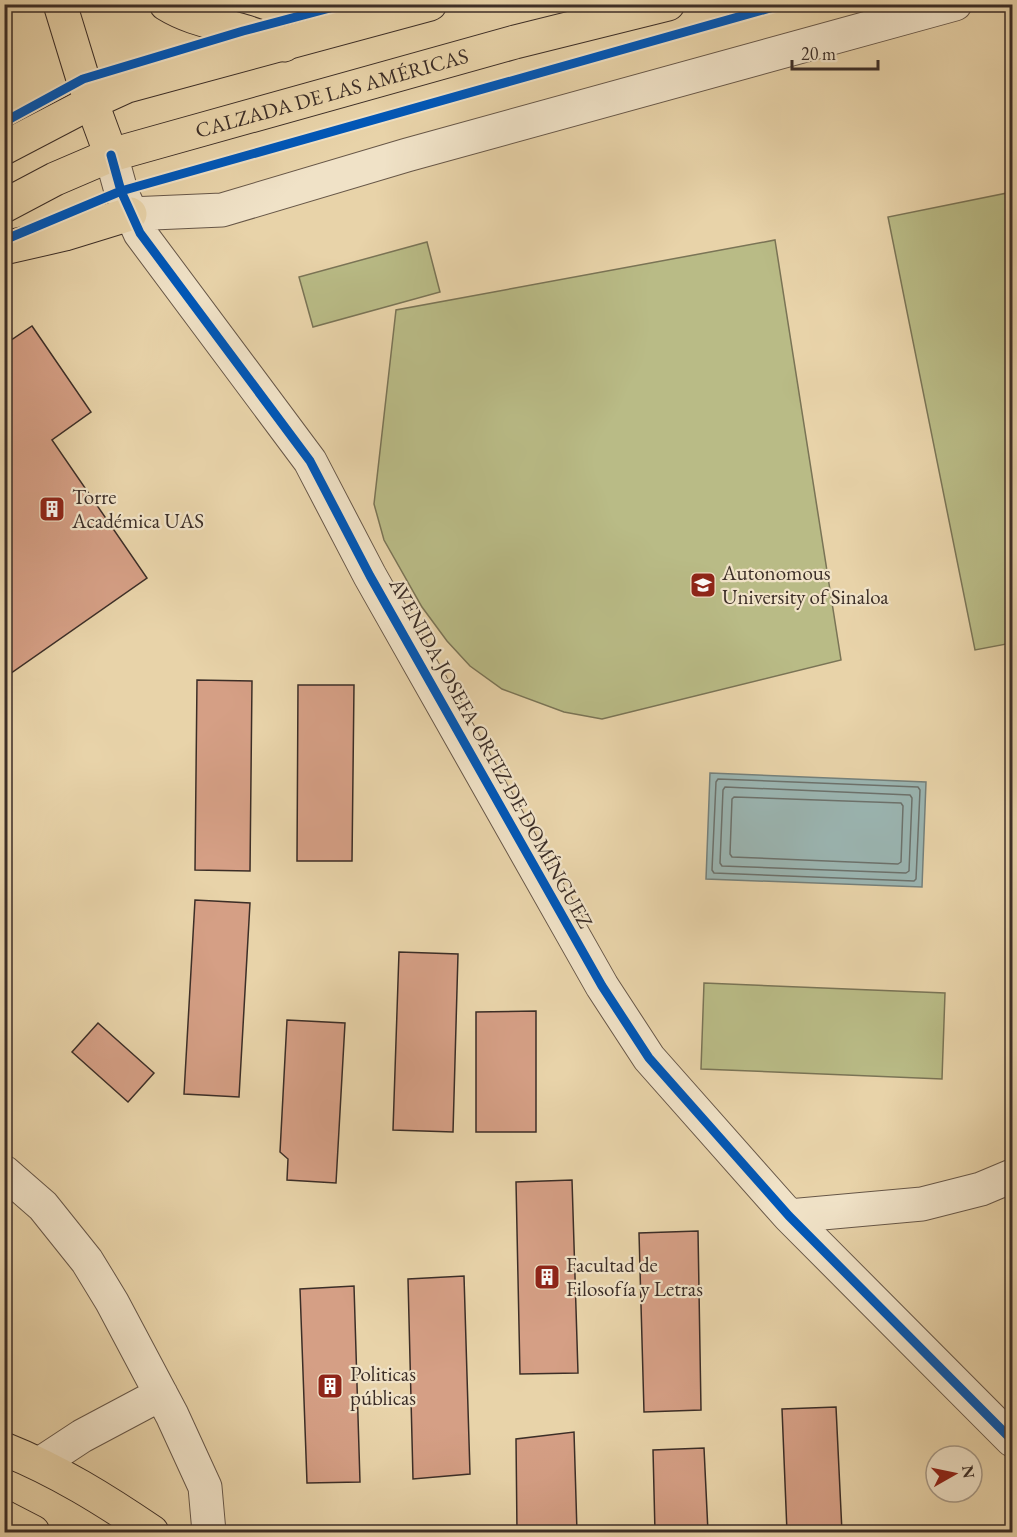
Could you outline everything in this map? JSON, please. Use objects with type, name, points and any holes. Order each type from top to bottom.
[{"type":"main road","name":"AVENIDA JOSEFA ORTIZ DE DOMÍNGUEZ","points":[[60,4],[111,155]]},
{"type":"main road","points":[[166,4],[178,12],[284,45]]},
{"type":"main road","points":[[4,148],[127,86],[430,4]]},
{"type":"main road","name":"CALZADA DE LAS AMÉRICAS","points":[[4,206],[55,179],[111,155],[504,45],[668,4]]},
{"type":"main road","points":[[4,248],[65,234],[130,214]]},
{"type":"main road","points":[[4,1449],[41,1463],[152,1533]]},
{"type":"main road","points":[[4,1517],[33,1533]]},
{"type":"street","points":[[130,214],[222,210],[407,155],[955,4]]},
{"type":"street","name":"AVENIDA JOSEFA ORTIZ DE DOMÍNGUEZ","points":[[111,155],[130,214],[140,233],[310,461],[370,576],[602,986],[649,1058],[789,1216],[1012,1440]]},
{"type":"street","points":[[4,1172],[43,1206],[87,1261],[112,1302],[161,1394],[204,1487],[209,1533]]},
{"type":"street","points":[[789,1216],[922,1204],[981,1189],[1012,1176]]},
{"type":"street","points":[[41,1463],[82,1436],[161,1394]]},
{"type":"green space","points":[[1012,192],[1012,643],[975,650],[888,217]]},
{"type":"green space","points":[[775,240],[841,660],[602,719],[564,712],[502,689],[470,666],[447,641],[422,607],[384,540],[374,504],[396,310]]},
{"type":"green space","points":[[427,242],[440,292],[313,327],[299,277]]},
{"type":"green space","points":[[704,983],[945,993],[942,1079],[701,1069]]},
{"type":"water","points":[[710,773],[926,782],[922,887],[706,879]]},
{"type":"building","name":"Torre Académica UAS","points":[[32,326],[91,412],[52,440],[147,578],[4,678],[4,345]]},
{"type":"building","points":[[197,680],[252,681],[250,871],[195,870]]},
{"type":"building","points":[[298,685],[354,685],[352,861],[297,861]]},
{"type":"building","points":[[195,900],[250,903],[239,1097],[184,1094]]},
{"type":"building","points":[[399,952],[458,954],[453,1132],[393,1130]]},
{"type":"building","points":[[536,1011],[536,1132],[476,1132],[476,1012]]},
{"type":"building","points":[[287,1020],[345,1023],[336,1183],[287,1180],[288,1159],[280,1152]]},
{"type":"building","points":[[98,1023],[154,1073],[128,1102],[72,1052]]},
{"type":"building","name":"Facultad de Filosofía y Letras","points":[[572,1180],[578,1373],[520,1374],[516,1182]]},
{"type":"building","points":[[698,1231],[701,1410],[644,1412],[639,1233]]},
{"type":"building","points":[[464,1276],[470,1474],[413,1479],[408,1279]]},
{"type":"building","name":"Politicas públicas","points":[[354,1286],[360,1482],[307,1483],[300,1289]]},
{"type":"building","points":[[836,1407],[842,1532],[787,1532],[782,1409]]},
{"type":"building","points":[[574,1432],[577,1532],[517,1532],[516,1439]]},
{"type":"building","points":[[704,1448],[708,1532],[655,1532],[653,1450]]},
{"type":"cycle path","points":[[4,122],[83,79],[243,31],[345,4]]},
{"type":"cycle path","points":[[4,240],[121,191],[784,4]]},
{"type":"cycle path","points":[[111,155],[121,191],[140,233],[310,461],[370,576],[602,986],[649,1058],[789,1216],[1012,1440]]},
{"type":"place","name":"Torre Académica UAS","points":[[52,509]]},
{"type":"place","name":"Autonomous University of Sinaloa","points":[[703,585]]},
{"type":"place","name":"Facultad de Filosofía y Letras","points":[[547,1277]]},
{"type":"place","name":"Politicas públicas","points":[[330,1386]]}]
